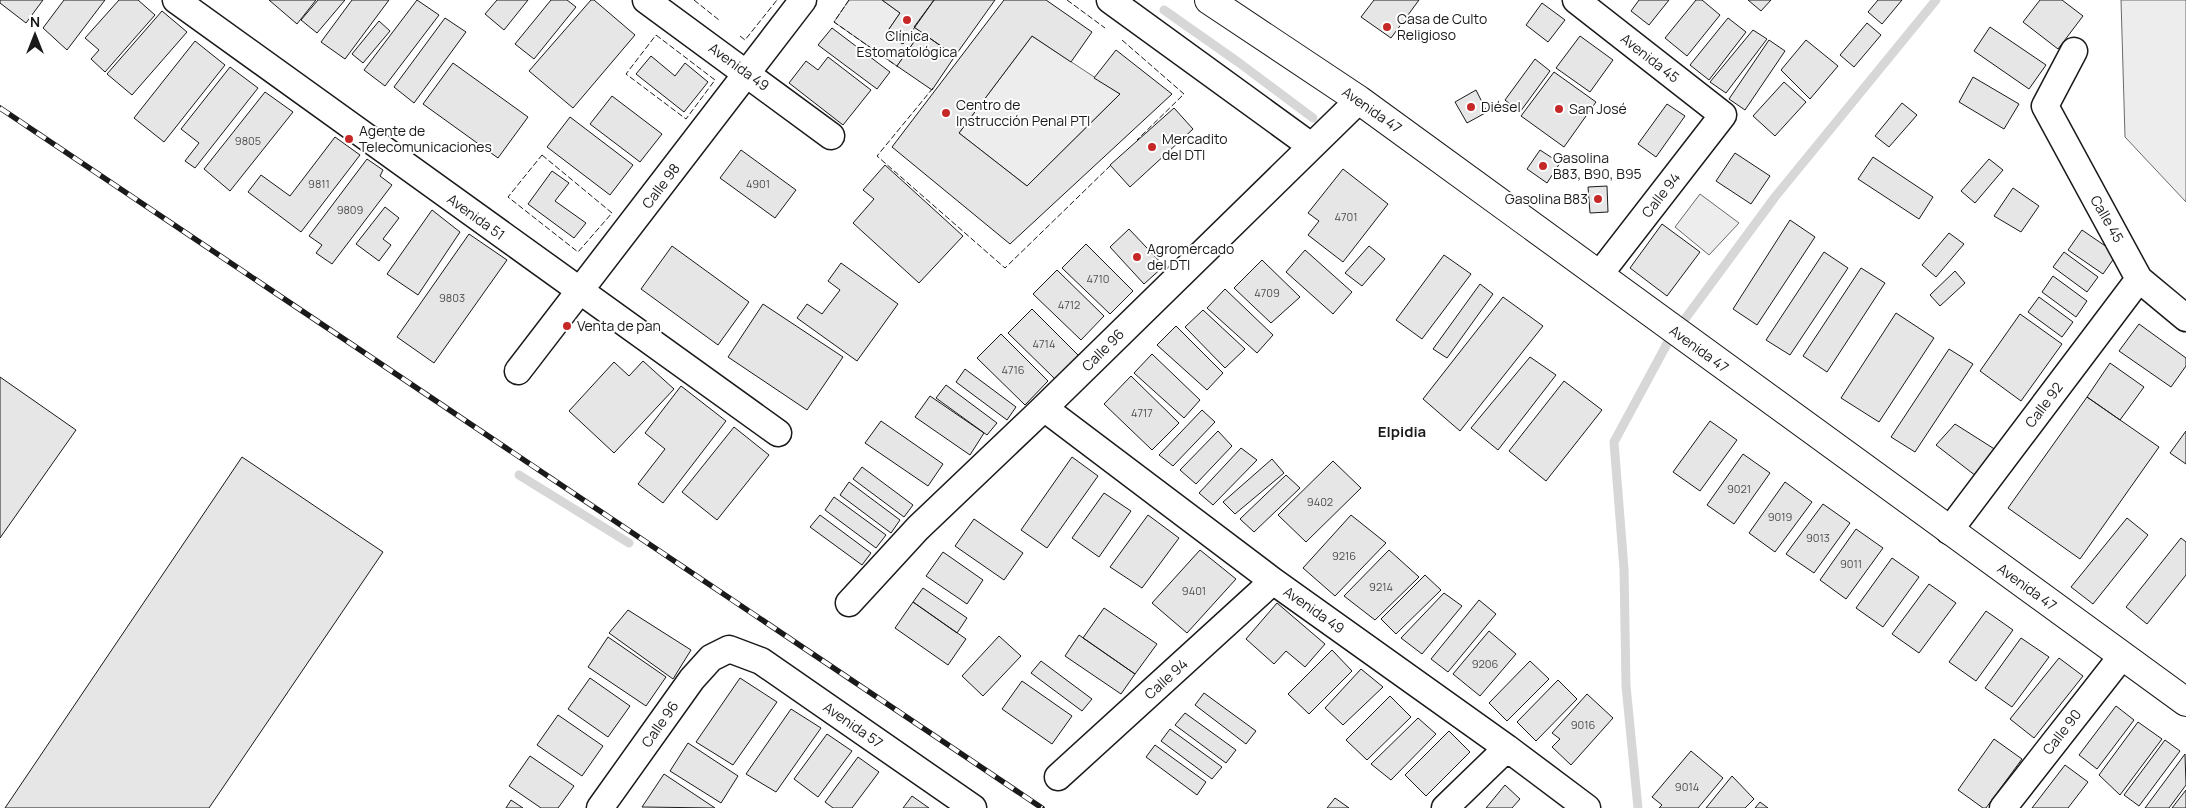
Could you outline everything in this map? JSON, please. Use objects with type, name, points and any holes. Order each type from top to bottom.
[{"type":"main road","name":"Avenida 47","points":[[1209,0],[1359,100],[2186,702]]},
{"type":"street","name":"Avenida 51","points":[[176,0],[579,292],[778,433]]},
{"type":"street","name":"Avenida 49","points":[[646,0],[831,136]]},
{"type":"street","name":"Calle 98","points":[[518,371],[803,0]]},
{"type":"street","points":[[1110,0],[1311,146]]},
{"type":"street","name":"Avenida 45","points":[[1576,0],[1723,115]]},
{"type":"street","name":"Calle 45","points":[[2074,51],[2045,106],[2139,279],[2186,318]]},
{"type":"street","name":"Calle 96","points":[[849,603],[918,528],[1044,408],[1359,100]]},
{"type":"street","name":"Calle 94","points":[[1599,275],[1723,115]]},
{"type":"street","name":"Calle 92","points":[[1950,531],[2139,279]]},
{"type":"street","name":"Avenida 49","points":[[1044,408],[1273,581],[1507,748],[1587,808]]},
{"type":"street","name":"Calle 94","points":[[1058,777],[1273,581]]},
{"type":"street","name":"Calle 96","points":[[600,808],[692,679],[711,658],[729,649]]},
{"type":"street","name":"Avenida 57","points":[[729,649],[761,661],[972,808]]},
{"type":"street","name":"Calle 90","points":[[2003,808],[2122,656]]},
{"type":"street","points":[[1445,808],[1507,748]]},
{"type":"shaded area","points":[[849,0],[882,0],[900,13],[887,32],[902,44],[914,27],[921,32],[897,66],[834,22]]},
{"type":"shaded area","points":[[2121,0],[2186,0],[2186,202],[2125,137]]},
{"type":"shaded area","points":[[1032,36],[1120,94],[1027,186],[959,133]]},
{"type":"shaded area","points":[[1700,194],[1739,223],[1709,255],[1675,227]]},
{"type":"building","points":[[0,0],[43,0],[26,23],[0,3]]},
{"type":"building","points":[[64,0],[105,0],[67,50],[43,28]]},
{"type":"building","points":[[119,0],[138,0],[155,15],[105,72],[91,59],[99,50],[85,38]]},
{"type":"building","points":[[269,0],[316,0],[297,24]]},
{"type":"building","points":[[318,0],[345,0],[317,33],[301,20]]},
{"type":"building","points":[[352,0],[389,0],[345,59],[321,42]]},
{"type":"building","points":[[417,0],[439,15],[385,86],[364,70]]},
{"type":"building","points":[[497,0],[528,0],[504,30],[485,14]]},
{"type":"building","points":[[551,0],[567,0],[576,7],[534,59],[515,44]]},
{"type":"building","points":[[591,0],[594,0],[635,35],[573,108],[529,71]]},
{"type":"building","name":"Clínica Estomatológica","points":[[882,0],[934,0],[903,44],[887,32],[900,13]]},
{"type":"building","points":[[934,0],[995,0],[955,56],[914,27]]},
{"type":"building","name":"Centro de Instrucción Penal PTI","points":[[1004,0],[1046,0],[1092,32],[1071,62],[1032,36],[959,133],[1027,186],[1120,94],[1094,78],[1116,50],[1172,94],[1010,244],[892,147]]},
{"type":"building","name":"Casa de Culto Religioso","points":[[1374,0],[1419,0],[1391,38],[1361,17]]},
{"type":"building","points":[[1639,0],[1669,0],[1649,25],[1631,11]]},
{"type":"building","points":[[1696,0],[1702,0],[1720,15],[1687,56],[1665,38]]},
{"type":"building","points":[[1748,0],[1771,0],[1761,11]]},
{"type":"building","points":[[1878,0],[1902,0],[1882,24],[1868,12]]},
{"type":"building","points":[[2040,0],[2062,0],[2083,16],[2058,49],[2023,22]]},
{"type":"building","points":[[1542,3],[1565,20],[1548,42],[1526,25]]},
{"type":"building","points":[[162,11],[187,32],[132,95],[107,74]]},
{"type":"building","points":[[445,18],[466,32],[414,103],[394,87]]},
{"type":"building","points":[[1728,18],[1746,32],[1709,80],[1690,65]]},
{"type":"building","points":[[379,21],[390,31],[363,63],[352,54]]},
{"type":"building","points":[[1867,23],[1881,35],[1854,67],[1840,55]]},
{"type":"building","points":[[1990,27],[2046,65],[2029,89],[1974,51]]},
{"type":"building","points":[[832,28],[890,72],[877,89],[818,45]]},
{"type":"building","points":[[1753,30],[1767,39],[1726,93],[1710,82]]},
{"type":"building","points":[[921,32],[955,56],[932,90],[897,66]]},
{"type":"building","points":[[1580,36],[1613,60],[1590,92],[1556,68]]},
{"type":"building","points":[[1769,40],[1785,51],[1745,110],[1729,99]]},
{"type":"building","points":[[1806,40],[1838,66],[1810,99],[1781,70]]},
{"type":"building","points":[[195,41],[225,65],[164,142],[134,118]]},
{"type":"building","points":[[651,56],[675,76],[685,63],[708,82],[684,112],[636,74]]},
{"type":"building","points":[[828,57],[871,90],[843,125],[789,83],[806,61],[818,70]]},
{"type":"building","points":[[1535,59],[1550,71],[1520,112],[1505,100]]},
{"type":"building","points":[[453,63],[528,117],[498,158],[423,104]]},
{"type":"building","points":[[230,67],[258,88],[195,168],[185,161],[199,143],[181,129]]},
{"type":"building","name":"San José","points":[[1554,72],[1596,102],[1564,147],[1521,116]]},
{"type":"building","points":[[1973,77],[2019,104],[2004,129],[1959,102]]},
{"type":"building","points":[[1784,82],[1806,102],[1775,136],[1753,116]]},
{"type":"building","name":"Diésel","points":[[1476,90],[1487,112],[1467,123],[1455,102]]},
{"type":"building","points":[[265,92],[293,112],[230,191],[204,169]]},
{"type":"building","points":[[612,96],[662,134],[640,162],[590,124]]},
{"type":"building","points":[[1902,103],[1917,115],[1889,147],[1875,136]]},
{"type":"building","points":[[1667,104],[1685,116],[1656,157],[1638,144]]},
{"type":"building","name":"Mercadito del DTI","points":[[1174,108],[1193,129],[1130,187],[1110,165]]},
{"type":"building","points":[[570,117],[633,165],[610,195],[547,147]]},
{"type":"building","points":[[335,137],[360,155],[301,232],[248,192],[261,175],[290,196]]},
{"type":"building","points":[[741,150],[796,190],[775,218],[720,178]]},
{"type":"building","name":"Gasolina B83, B90, B95","points":[[1540,150],[1560,163],[1547,183],[1527,169]]},
{"type":"building","points":[[1735,153],[1770,176],[1751,204],[1716,181]]},
{"type":"building","points":[[1873,157],[1933,197],[1919,219],[1858,179]]},
{"type":"building","points":[[367,159],[383,170],[380,176],[392,185],[332,264],[316,253],[322,245],[309,236]]},
{"type":"building","points":[[1989,159],[2003,170],[1975,203],[1961,191]]},
{"type":"building","points":[[885,165],[963,236],[919,283],[853,223],[874,199],[863,190]]},
{"type":"building","points":[[1343,169],[1388,204],[1343,262],[1308,235],[1319,221],[1308,213]]},
{"type":"building","points":[[552,171],[569,183],[555,201],[586,223],[574,238],[528,204]]},
{"type":"building","name":"Gasolina B83","points":[[1607,186],[1608,212],[1590,213],[1588,187]]},
{"type":"building","points":[[2013,188],[2039,206],[2021,232],[1994,216]]},
{"type":"building","points":[[385,207],[399,218],[383,239],[391,245],[379,261],[356,244]]},
{"type":"building","points":[[432,210],[460,232],[418,295],[387,274]]},
{"type":"building","points":[[1790,220],[1815,237],[1757,325],[1733,309]]},
{"type":"building","points":[[1662,224],[1700,252],[1667,296],[1630,268]]},
{"type":"building","name":"Agromercado del DTI","points":[[1129,229],[1164,266],[1144,284],[1110,247]]},
{"type":"building","points":[[2082,230],[2117,254],[2103,274],[2068,250]]},
{"type":"building","points":[[1949,233],[1964,244],[1936,277],[1922,265]]},
{"type":"building","points":[[469,234],[507,260],[434,363],[397,337]]},
{"type":"building","points":[[1086,244],[1133,291],[1110,314],[1062,268]]},
{"type":"building","points":[[672,246],[749,302],[718,345],[641,289]]},
{"type":"building","points":[[1369,246],[1385,259],[1362,286],[1345,273]]},
{"type":"building","points":[[1305,250],[1352,292],[1333,314],[1286,272]]},
{"type":"building","points":[[1824,252],[1848,268],[1790,355],[1766,340]]},
{"type":"building","points":[[2064,252],[2098,277],[2087,292],[2053,267]]},
{"type":"building","points":[[1444,255],[1471,274],[1422,339],[1396,320]]},
{"type":"building","points":[[1262,260],[1300,297],[1271,323],[1234,288]]},
{"type":"building","points":[[841,263],[898,304],[857,361],[797,318],[807,304],[822,314],[840,290],[828,281]]},
{"type":"building","points":[[1861,268],[1885,283],[1827,372],[1803,356]]},
{"type":"building","points":[[1057,270],[1104,316],[1081,340],[1033,294]]},
{"type":"building","points":[[1955,271],[1965,283],[1940,306],[1930,295]]},
{"type":"building","points":[[2053,276],[2087,301],[2076,317],[2042,292]]},
{"type":"building","points":[[1480,284],[1493,294],[1447,358],[1433,349]]},
{"type":"building","points":[[1225,289],[1273,335],[1257,353],[1207,308]]},
{"type":"building","points":[[1503,297],[1543,326],[1460,431],[1423,399]]},
{"type":"building","points":[[2039,297],[2073,322],[2062,337],[2028,312]]},
{"type":"building","points":[[763,304],[843,357],[807,410],[728,357]]},
{"type":"building","points":[[1032,309],[1079,356],[1056,380],[1008,333]]},
{"type":"building","points":[[1203,310],[1245,349],[1225,368],[1185,327]]},
{"type":"building","points":[[1896,313],[1934,338],[1879,422],[1841,398]]},
{"type":"building","points":[[2020,314],[2062,344],[2021,401],[1980,371]]},
{"type":"building","points":[[2139,324],[2186,358],[2186,366],[2171,387],[2119,351]]},
{"type":"building","points":[[1176,326],[1223,373],[1207,390],[1157,345]]},
{"type":"building","points":[[1001,334],[1048,381],[1025,405],[977,358]]},
{"type":"building","points":[[1949,349],[1973,364],[1915,452],[1891,437]]},
{"type":"building","points":[[1152,354],[1200,400],[1184,418],[1134,373]]},
{"type":"building","points":[[1530,357],[1556,375],[1498,450],[1471,428]]},
{"type":"building","points":[[643,361],[674,389],[614,453],[569,411],[614,362],[629,376]]},
{"type":"building","points":[[2110,363],[2144,387],[2120,420],[2087,397]]},
{"type":"building","points":[[965,369],[1016,407],[1007,420],[956,382]]},
{"type":"building","points":[[1131,376],[1179,423],[1152,450],[1104,404]]},
{"type":"building","points":[[0,377],[76,430],[0,538]]},
{"type":"building","points":[[1564,381],[1602,410],[1546,481],[1509,451]]},
{"type":"building","points":[[946,385],[997,423],[987,435],[936,398]]},
{"type":"building","points":[[681,386],[726,421],[663,503],[638,484],[665,449],[645,433]]},
{"type":"building","points":[[930,396],[984,433],[970,455],[915,417]]},
{"type":"building","points":[[2087,397],[2159,447],[2080,559],[2008,508]]},
{"type":"building","points":[[1202,410],[1215,422],[1173,466],[1159,455]]},
{"type":"building","points":[[881,421],[943,464],[928,486],[865,443]]},
{"type":"building","points":[[1710,421],[1737,440],[1700,491],[1673,472]]},
{"type":"building","points":[[1955,424],[1996,450],[1976,476],[1936,445]]},
{"type":"building","points":[[734,427],[769,455],[717,520],[682,492]]},
{"type":"building","points":[[1218,431],[1232,446],[1196,484],[1180,470]]},
{"type":"building","points":[[2186,431],[2186,464],[2170,453]]},
{"type":"building","points":[[1241,448],[1257,460],[1213,505],[1199,493]]},
{"type":"building","points":[[1743,454],[1770,473],[1734,524],[1707,505]]},
{"type":"building","points":[[242,457],[383,552],[209,808],[5,808]]},
{"type":"building","points":[[1072,457],[1098,476],[1047,548],[1021,530]]},
{"type":"building","points":[[1272,459],[1284,473],[1235,514],[1223,502]]},
{"type":"building","points":[[1333,461],[1361,488],[1306,542],[1278,515]]},
{"type":"building","points":[[862,467],[913,505],[904,517],[853,479]]},
{"type":"building","points":[[1286,475],[1300,488],[1254,532],[1240,519]]},
{"type":"building","points":[[849,482],[900,520],[891,533],[840,495]]},
{"type":"building","points":[[1785,482],[1812,502],[1775,552],[1749,533]]},
{"type":"building","points":[[1104,493],[1131,511],[1099,557],[1072,538]]},
{"type":"building","points":[[834,497],[886,535],[876,548],[825,510]]},
{"type":"building","points":[[1823,504],[1850,523],[1814,573],[1786,554]]},
{"type":"building","points":[[820,515],[871,553],[862,565],[810,527]]},
{"type":"building","points":[[1148,515],[1179,538],[1142,588],[1110,567]]},
{"type":"building","points":[[1351,515],[1386,543],[1335,596],[1303,568]]},
{"type":"building","points":[[2127,518],[2148,535],[2093,604],[2071,587]]},
{"type":"building","points":[[974,519],[1023,553],[1004,580],[955,546]]},
{"type":"building","points":[[1856,529],[1883,548],[1846,599],[1820,580]]},
{"type":"building","points":[[2181,538],[2186,542],[2186,575],[2147,624],[2126,607]]},
{"type":"building","points":[[1200,550],[1236,579],[1187,633],[1152,603]]},
{"type":"building","points":[[1389,550],[1419,577],[1375,620],[1344,596]]},
{"type":"building","points":[[943,552],[983,580],[967,604],[926,576]]},
{"type":"building","points":[[1892,558],[1919,577],[1883,627],[1856,608]]},
{"type":"building","points":[[1425,575],[1441,590],[1396,634],[1381,619]]},
{"type":"building","points":[[1929,584],[1956,603],[1919,653],[1892,634]]},
{"type":"building","points":[[923,588],[967,618],[957,633],[913,602]]},
{"type":"building","points":[[1444,593],[1462,606],[1422,654],[1401,638]]},
{"type":"building","points":[[1479,600],[1496,614],[1448,672],[1431,659]]},
{"type":"building","points":[[913,602],[966,639],[948,665],[895,628]]},
{"type":"building","points":[[1277,603],[1325,644],[1305,667],[1286,651],[1274,664],[1246,639]]},
{"type":"building","points":[[1104,608],[1157,644],[1135,674],[1083,638]]},
{"type":"building","points":[[628,610],[691,650],[673,679],[609,633]]},
{"type":"building","points":[[1986,611],[2013,630],[1976,681],[1949,662]]},
{"type":"building","points":[[1489,631],[1516,654],[1480,696],[1453,674]]},
{"type":"building","points":[[1079,635],[1135,674],[1121,694],[1065,656]]},
{"type":"building","points":[[999,636],[1021,656],[983,696],[962,676]]},
{"type":"building","points":[[608,637],[666,677],[646,706],[588,667]]},
{"type":"building","points":[[2021,638],[2049,657],[2012,707],[1985,688]]},
{"type":"building","points":[[1332,650],[1352,671],[1309,714],[1288,694]]},
{"type":"building","points":[[2059,658],[2083,676],[2034,738],[2010,719]]},
{"type":"building","points":[[1041,661],[1092,699],[1082,711],[1031,673]]},
{"type":"building","points":[[1530,661],[1549,679],[1507,721],[1489,703]]},
{"type":"building","points":[[1361,669],[1383,687],[1343,725],[1325,708]]},
{"type":"building","points":[[590,678],[630,706],[608,737],[568,709]]},
{"type":"building","points":[[740,678],[777,702],[733,765],[696,742]]},
{"type":"building","points":[[1558,680],[1577,699],[1536,741],[1517,722]]},
{"type":"building","points":[[1022,681],[1072,716],[1052,744],[1002,709]]},
{"type":"building","points":[[1204,693],[1256,731],[1246,744],[1195,705]]},
{"type":"building","points":[[1587,694],[1613,718],[1571,765],[1552,747],[1560,739],[1552,733]]},
{"type":"building","points":[[1390,696],[1411,717],[1367,760],[1346,740]]},
{"type":"building","points":[[2116,706],[2134,720],[2097,769],[2079,755]]},
{"type":"building","points":[[791,709],[821,728],[776,792],[746,774]]},
{"type":"building","points":[[1185,713],[1236,750],[1226,763],[1175,725]]},
{"type":"building","points":[[558,715],[603,746],[582,776],[537,745]]},
{"type":"building","points":[[1418,718],[1436,734],[1391,780],[1371,764]]},
{"type":"building","points":[[2138,722],[2162,739],[2120,795],[2099,775]]},
{"type":"building","points":[[1170,729],[1222,767],[1212,779],[1161,741]]},
{"type":"building","points":[[1449,731],[1470,752],[1426,796],[1405,775]]},
{"type":"building","points":[[827,734],[852,751],[818,797],[794,779]]},
{"type":"building","points":[[1994,739],[2022,759],[1986,808],[1983,808],[1958,790]]},
{"type":"building","points":[[2165,740],[2180,751],[2139,806],[2124,795]]},
{"type":"building","points":[[688,743],[738,776],[721,803],[670,771]]},
{"type":"building","points":[[1155,745],[1206,782],[1197,795],[1146,757]]},
{"type":"building","points":[[1691,751],[1723,778],[1698,808],[1659,808],[1662,805],[1652,797]]},
{"type":"building","points":[[2185,754],[2186,785],[2169,808],[2145,808]]},
{"type":"building","points":[[530,756],[574,786],[558,808],[541,808],[509,786]]},
{"type":"building","points":[[858,757],[879,772],[852,808],[833,808],[825,802]]},
{"type":"building","points":[[2065,765],[2088,782],[2068,808],[2032,808]]},
{"type":"building","points":[[664,774],[715,808],[642,807]]},
{"type":"building","points":[[1732,776],[1754,799],[1745,808],[1706,808]]},
{"type":"building","points":[[1505,785],[1520,799],[1512,808],[1486,808]]},
{"type":"building","points":[[2186,790],[2186,808],[2172,808]]},
{"type":"building","points":[[912,796],[929,808],[903,808]]},
{"type":"building","points":[[1335,798],[1349,808],[1327,808]]},
{"type":"building","points":[[511,800],[523,808],[506,808]]},
{"type":"building","points":[[1760,802],[1768,808],[1755,808]]},
{"type":"waterway","points":[[1638,808],[1626,686],[1624,569],[1614,442],[1668,342],[1775,197],[1936,0]]},
{"type":"waterway","points":[[1164,10],[1313,118]]},
{"type":"waterway","points":[[519,475],[629,543]]},
{"type":"railway","points":[[0,108],[1042,808]]},
{"type":"fence","points":[[694,0],[719,20]]},
{"type":"fence","points":[[740,36],[745,40],[777,0]]},
{"type":"fence","points":[[849,0],[834,22],[898,67]]},
{"type":"fence","points":[[1067,0],[1105,28]]},
{"type":"fence","points":[[656,35],[715,80],[686,119],[626,74],[656,35]]},
{"type":"fence","points":[[1122,40],[1184,94],[1137,140]]},
{"type":"fence","points":[[933,88],[877,156],[1005,268],[1112,164]]},
{"type":"fence","points":[[542,155],[612,213],[578,252],[508,197],[542,155]]},
{"type":"place","name":"Clínica Estomatológica","points":[[907,20]]},
{"type":"place","name":"Casa de Culto Religioso","points":[[1387,27]]},
{"type":"place","name":"Diésel","points":[[1471,107]]},
{"type":"place","name":"San José","points":[[1559,109]]},
{"type":"place","name":"Centro de Instrucción Penal PTI","points":[[946,113]]},
{"type":"place","name":"Agente de Telecomunicaciones","points":[[349,139]]},
{"type":"place","name":"Mercadito del DTI","points":[[1152,147]]},
{"type":"place","name":"Gasolina B83, B90, B95","points":[[1543,166]]},
{"type":"place","name":"Gasolina B83","points":[[1598,199]]},
{"type":"place","name":"Agromercado del DTI","points":[[1137,257]]},
{"type":"place","name":"Venta de pan","points":[[567,326]]},
{"type":"district","name":"Elpidia","points":[[1402,432]]}]
